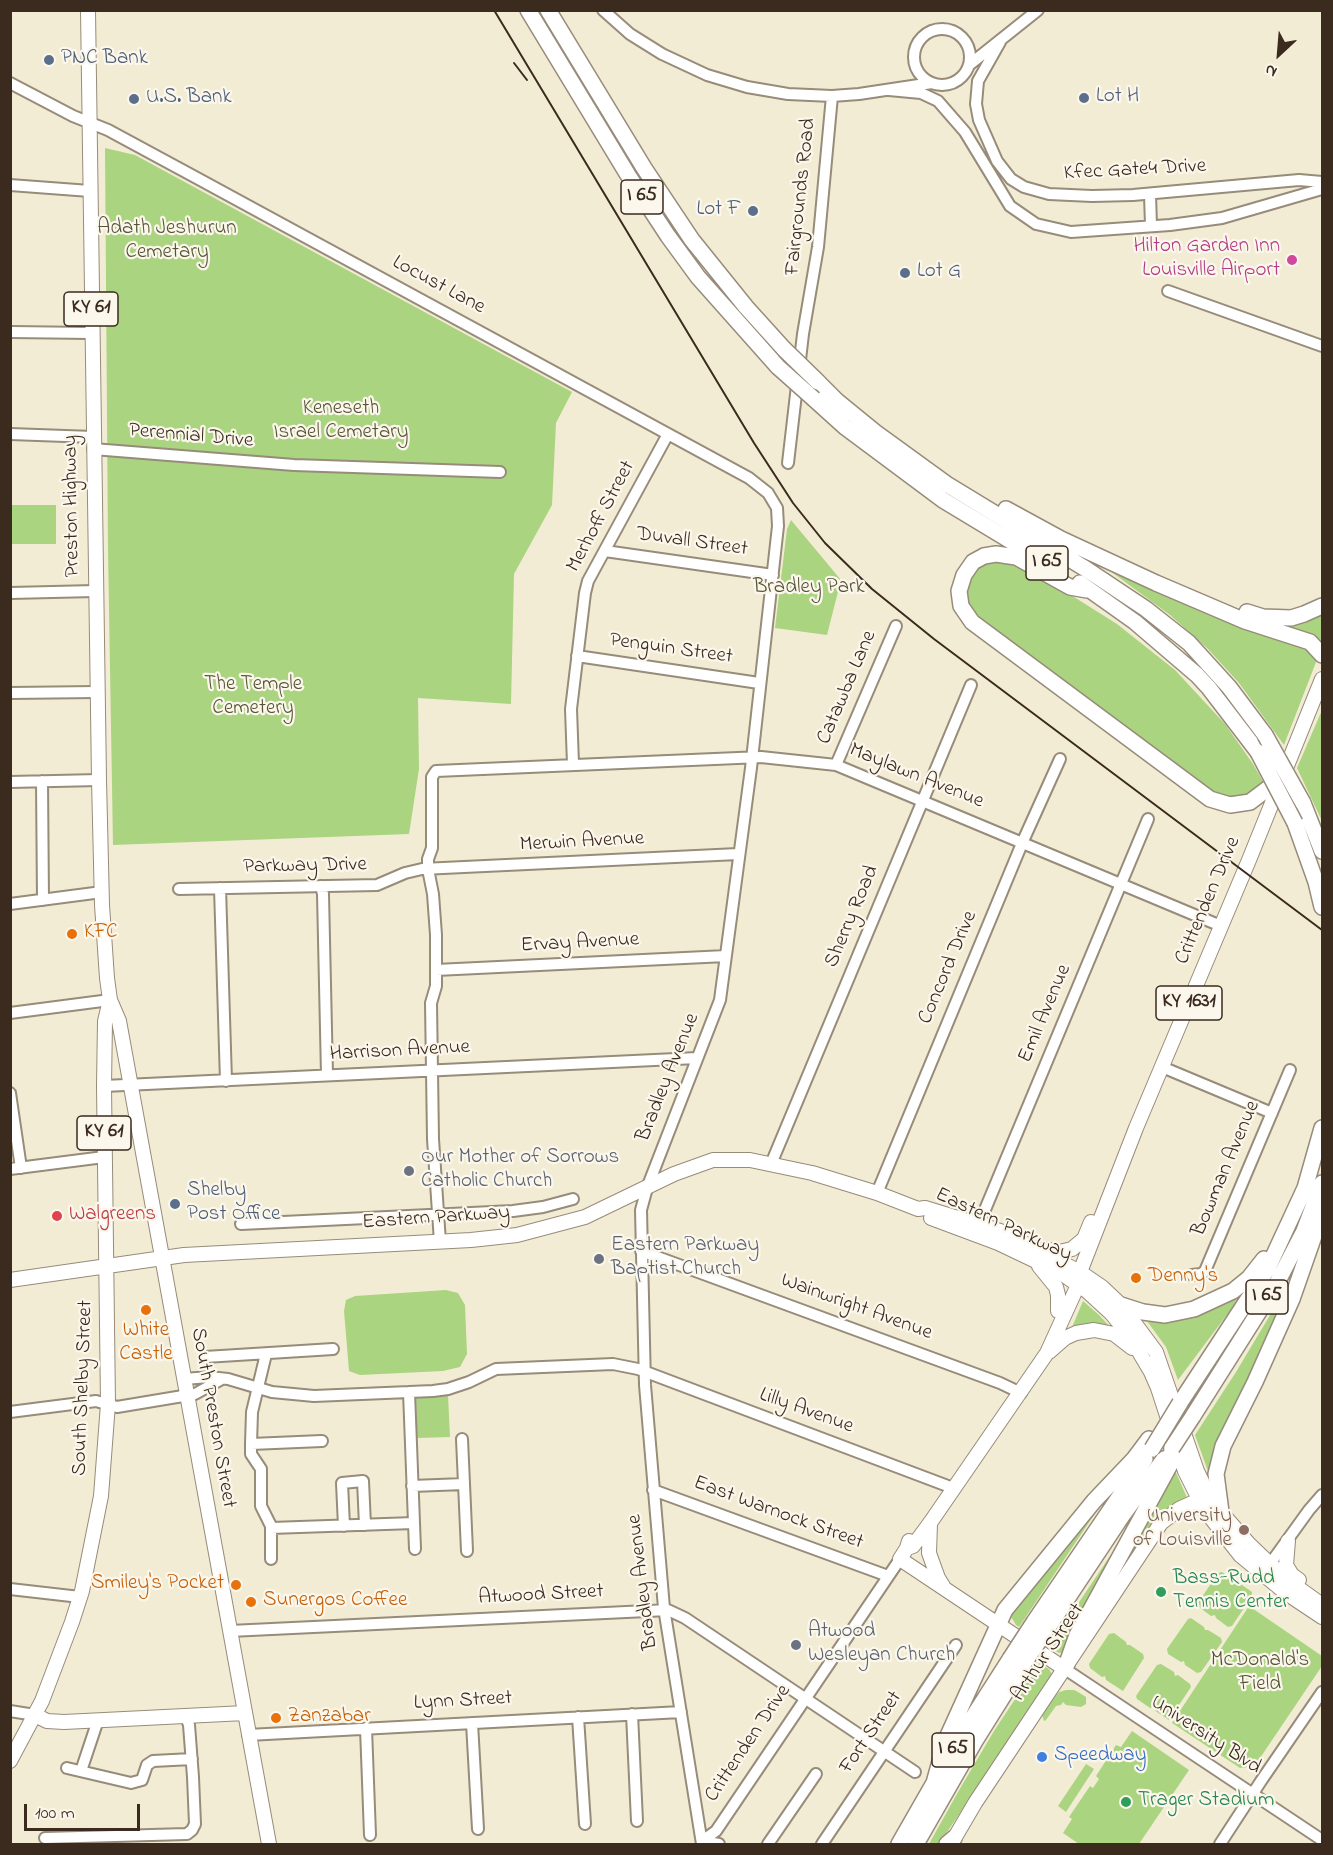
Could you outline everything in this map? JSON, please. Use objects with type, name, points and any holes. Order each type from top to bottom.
[{"type":"highway","name":"I 65","points":[[528,10],[628,176],[668,236],[698,277],[778,367],[845,427],[943,500],[1075,579],[1087,590],[1136,622],[1209,688],[1258,752],[1295,823],[1321,901]]},
{"type":"highway","name":"I 65","points":[[548,10],[644,168],[692,240],[746,307],[784,349],[837,401],[875,432],[948,484],[1146,609],[1189,643],[1229,687],[1265,735],[1303,803],[1323,851]]},
{"type":"highway","points":[[948,484],[1002,507],[1080,548],[1183,594],[1245,621],[1310,642],[1323,656]]},
{"type":"highway","points":[[1087,590],[1071,587],[1026,561],[996,554],[984,556],[973,562],[963,575],[959,591],[964,614],[972,622],[1210,799],[1230,805],[1250,802],[1283,777]]},
{"type":"highway","points":[[1183,594],[1263,617],[1277,618],[1304,614],[1323,606]]},
{"type":"highway","name":"I 65","points":[[899,1845],[962,1734],[1040,1626],[1150,1444],[1255,1290],[1287,1227],[1313,1166],[1323,1128]]},
{"type":"highway","name":"I 65","points":[[1040,1626],[1122,1516],[1172,1463],[1172,1448],[1277,1283],[1321,1195]]},
{"type":"highway","points":[[1214,1513],[1219,1458],[1292,1299],[1323,1213]]},
{"type":"highway","points":[[1121,1305],[1143,1312],[1165,1315],[1207,1305],[1233,1291],[1249,1278],[1287,1227]]},
{"type":"highway","points":[[934,1783],[946,1740],[997,1623],[1005,1610],[1094,1501],[1150,1444]]},
{"type":"highway","points":[[1065,1669],[1077,1635],[1160,1474]]},
{"type":"highway","name":"I 65","points":[[916,1845],[1016,1662]]},
{"type":"main road","name":"Preston Highway","points":[[88,10],[97,692],[102,892],[110,1000]]},
{"type":"main road","name":"Crittenden Drive","points":[[903,1553],[907,1543],[1047,1353],[1162,1067],[1323,679]]},
{"type":"main road","name":"South Preston Street","points":[[110,1000],[119,1021],[269,1845]]},
{"type":"main road","name":"South Shelby Street","points":[[10,1761],[35,1715],[60,1659],[80,1597],[101,1496],[107,1445],[108,1404],[104,1086],[105,1021],[110,1000]]},
{"type":"main road","name":"Eastern Parkway","points":[[10,1280],[162,1258],[440,1242],[517,1235],[562,1224],[601,1210],[674,1174],[713,1160],[732,1159],[771,1164],[812,1173],[877,1193],[918,1209],[925,1208],[980,1224],[1076,1279],[1111,1313],[1144,1359],[1157,1385],[1185,1471],[1199,1500],[1232,1526],[1270,1564],[1322,1609]]},
{"type":"main road","name":"Eastern Parkway","points":[[918,1209],[922,1215],[998,1243],[1034,1253]]},
{"type":"main road","points":[[1058,1311],[1058,1294],[1055,1284],[1034,1253],[1048,1249],[1059,1252],[1072,1249],[1084,1239],[1092,1222],[1103,1215]]},
{"type":"main road","name":"Crittenden Drive","points":[[1017,1391],[1076,1279]]},
{"type":"main road","name":"Eastern Parkway","points":[[1076,1279],[1096,1282],[1121,1305],[1156,1352],[1214,1513],[1240,1555],[1286,1593],[1322,1609]]},
{"type":"main road","points":[[1047,1353],[1071,1336],[1082,1331],[1094,1330],[1107,1332],[1119,1338],[1144,1359]]},
{"type":"main road","name":"Crittenden Drive","points":[[903,1553],[913,1546],[930,1523],[950,1487]]},
{"type":"main road","name":"Arthur Street","points":[[951,1842],[1161,1523],[1179,1509],[1199,1500]]},
{"type":"main road","points":[[930,1523],[929,1553],[938,1578],[946,1590]]},
{"type":"main road","points":[[1288,1541],[1287,1568],[1322,1609]]},
{"type":"main road","points":[[903,1553],[946,1590],[1065,1669]]},
{"type":"main road","points":[[35,1715],[56,1721],[245,1713]]},
{"type":"street","name":"Fairgrounds Road","points":[[603,10],[630,34],[654,50],[706,75],[774,93],[832,96],[818,247],[788,463]]},
{"type":"street","points":[[969,65],[1038,10]]},
{"type":"street","points":[[832,96],[932,83],[950,84],[965,74],[969,65],[968,47],[956,33],[948,30],[930,32],[917,45],[915,63],[918,71],[932,83]]},
{"type":"street","name":"Kfec Gate4 Drive","points":[[1000,42],[987,61],[978,81],[976,93],[979,120],[1005,172],[1017,183],[1028,188],[1059,195],[1150,194],[1266,182],[1305,180],[1323,182]]},
{"type":"street","name":"Locust Lane","points":[[10,83],[108,130],[754,480],[773,500],[778,517],[773,575]]},
{"type":"street","points":[[889,90],[921,93],[938,101],[965,132],[1010,206],[1036,224],[1071,231],[1222,219],[1323,189]]},
{"type":"street","points":[[10,185],[90,191]]},
{"type":"street","points":[[1150,194],[1151,226]]},
{"type":"street","points":[[1168,291],[1323,346]]},
{"type":"street","points":[[10,332],[91,333]]},
{"type":"street","name":"Perennial Drive","points":[[10,434],[294,465],[500,472]]},
{"type":"street","name":"Merhoff Street","points":[[573,764],[571,709],[588,581],[668,434]]},
{"type":"street","name":"Duvall Street","points":[[605,551],[773,575]]},
{"type":"street","name":"Bradley Avenue","points":[[702,1843],[665,1610],[653,1490],[644,1372],[641,1210],[647,1188],[720,1000],[773,575]]},
{"type":"street","points":[[10,593],[95,591]]},
{"type":"street","name":"Catawba Lane","points":[[836,765],[896,626]]},
{"type":"street","name":"Penguin Street","points":[[577,656],[759,683]]},
{"type":"street","name":"Sherry Road","points":[[771,1164],[971,685]]},
{"type":"street","points":[[10,693],[97,692]]},
{"type":"street","name":"Maylawn Avenue","points":[[428,869],[428,859],[432,848],[432,777],[434,772],[752,757],[836,765],[1023,841],[1221,926]]},
{"type":"street","name":"Concord Drive","points":[[877,1193],[1023,841],[1060,759]]},
{"type":"street","points":[[10,782],[99,780]]},
{"type":"street","points":[[42,781],[43,900]]},
{"type":"street","name":"Emil Avenue","points":[[980,1224],[1148,819]]},
{"type":"street","name":"Merwin Avenue","points":[[428,869],[738,854]]},
{"type":"street","points":[[428,869],[433,894],[436,970],[435,991],[431,1003],[433,1139],[440,1242]]},
{"type":"street","name":"Parkway Drive","points":[[179,889],[377,885],[405,873],[428,869]]},
{"type":"street","points":[[321,886],[327,1075]]},
{"type":"street","points":[[220,888],[226,1081]]},
{"type":"street","points":[[10,904],[102,892]]},
{"type":"street","name":"Ervay Avenue","points":[[436,970],[726,956]]},
{"type":"street","points":[[10,1013],[110,1000]]},
{"type":"street","name":"Harrison Avenue","points":[[104,1086],[698,1058]]},
{"type":"street","points":[[1162,1067],[1272,1113]]},
{"type":"street","name":"Bowman Avenue","points":[[1192,1275],[1205,1271],[1290,1070]]},
{"type":"street","points":[[10,1093],[16,1168],[104,1156]]},
{"type":"street","points":[[241,1224],[513,1211],[543,1207],[573,1199]]},
{"type":"street","name":"Wainwright Avenue","points":[[641,1251],[978,1374],[1017,1391]]},
{"type":"street","points":[[205,1358],[333,1348]]},
{"type":"street","points":[[266,1354],[252,1412],[251,1454],[261,1469],[261,1506],[271,1528],[271,1559]]},
{"type":"street","name":"Lilly Avenue","points":[[184,1379],[209,1377],[233,1380],[282,1394],[306,1396],[447,1389],[496,1370],[509,1368],[613,1364],[644,1372],[950,1487]]},
{"type":"street","points":[[10,1412],[96,1401],[117,1407],[195,1394],[222,1379]]},
{"type":"street","points":[[409,1392],[415,1549]]},
{"type":"street","points":[[462,1438],[466,1551]]},
{"type":"street","points":[[251,1444],[322,1440]]},
{"type":"street","points":[[344,1526],[342,1483],[363,1481],[365,1525]]},
{"type":"street","points":[[412,1486],[464,1484]]},
{"type":"street","name":"East Warnock Street","points":[[653,1490],[888,1576]]},
{"type":"street","points":[[1270,1564],[1309,1510],[1323,1495]]},
{"type":"street","points":[[271,1528],[414,1523]]},
{"type":"street","name":"Crittenden Drive","points":[[702,1843],[717,1831],[903,1553]]},
{"type":"street","points":[[10,1589],[80,1597]]},
{"type":"street","name":"Atwood Street","points":[[230,1631],[665,1610],[685,1618],[915,1772]]},
{"type":"street","name":"Fort Street","points":[[822,1845],[956,1645]]},
{"type":"street","name":"University Blvd","points":[[1065,1669],[1323,1840]]},
{"type":"street","points":[[1220,1845],[1253,1792],[1323,1692]]},
{"type":"street","points":[[10,1712],[35,1715]]},
{"type":"street","name":"Lynn Street","points":[[248,1735],[681,1712]]},
{"type":"street","points":[[632,1714],[637,1821]]},
{"type":"street","points":[[45,1838],[187,1834],[195,1824],[192,1759],[186,1716]]},
{"type":"street","points":[[578,1717],[585,1824]]},
{"type":"street","points":[[81,1771],[98,1720]]},
{"type":"street","points":[[472,1723],[478,1829]]},
{"type":"street","points":[[366,1728],[370,1835]]},
{"type":"street","points":[[67,1768],[131,1783],[141,1780],[147,1765],[153,1761],[192,1759]]},
{"type":"street","points":[[768,1845],[816,1774]]},
{"type":"street","points":[[702,1843],[719,1845]]},
{"type":"green space","points":[[105,148],[135,155],[572,392],[556,423],[552,505],[514,574],[511,704],[418,698],[419,769],[409,834],[113,845]]},
{"type":"green space","points":[[10,505],[56,505],[56,544],[11,544]]},
{"type":"green space","name":"Bradley Park","points":[[791,520],[841,580],[827,635],[775,628],[787,529]]},
{"type":"green space","points":[[1007,558],[1117,624],[1175,670],[1225,724],[1265,785],[1254,795],[1221,799],[975,620],[963,593],[979,563]]},
{"type":"green space","points":[[1102,565],[1307,645],[1318,657],[1284,745],[1239,683],[1208,649],[1170,615]]},
{"type":"green space","points":[[1322,612],[1321,647],[1272,626]]},
{"type":"green space","points":[[1322,710],[1322,821],[1297,768]]},
{"type":"green space","points":[[1297,1270],[1210,1477],[1195,1435]]},
{"type":"green space","points":[[446,1290],[458,1293],[465,1305],[467,1354],[460,1367],[443,1371],[360,1375],[349,1371],[344,1311],[346,1300],[355,1296]]},
{"type":"green space","points":[[1240,1293],[1232,1308],[1178,1380],[1166,1347],[1144,1317]]},
{"type":"green space","points":[[1083,1301],[1099,1315],[1113,1330],[1070,1332]]},
{"type":"green space","points":[[448,1395],[450,1437],[417,1438],[416,1398]]},
{"type":"green space","points":[[1174,1468],[1188,1500],[1163,1512],[1094,1614]]},
{"type":"green space","points":[[1096,1507],[1098,1509],[1019,1627],[1010,1615]]},
{"type":"green space","points":[[1118,1544],[1120,1545],[1065,1652],[1059,1653],[1049,1647]]},
{"type":"green space","points":[[1222,1572],[1236,1584],[1239,1583],[1252,1592],[1252,1596],[1232,1626],[1228,1627],[1215,1615],[1211,1616],[1199,1607],[1198,1603],[1218,1573]]},
{"type":"green space","name":"McDonald's Field","points":[[1249,1606],[1322,1656],[1322,1666],[1258,1761],[1249,1767],[1240,1768],[1172,1723]]},
{"type":"green space","points":[[1191,1618],[1205,1630],[1221,1638],[1222,1642],[1201,1672],[1197,1673],[1185,1665],[1184,1661],[1181,1662],[1168,1654],[1167,1649]]},
{"type":"green space","points":[[1114,1633],[1127,1645],[1143,1654],[1144,1658],[1123,1691],[1106,1680],[1105,1676],[1102,1677],[1090,1668],[1089,1664],[1109,1634]]},
{"type":"green space","points":[[1039,1663],[1049,1669],[1052,1677],[939,1844],[929,1844],[994,1731]]},
{"type":"green space","points":[[1161,1664],[1191,1687],[1169,1720],[1153,1707],[1150,1708],[1137,1699],[1136,1696],[1157,1665]]},
{"type":"green space","points":[[1074,1690],[1086,1697],[1086,1704],[1081,1707],[1066,1705],[1063,1702],[1056,1706],[1044,1721],[1042,1715],[1053,1699],[1059,1692]]},
{"type":"green space","name":"Trager Stadium","points":[[1132,1731],[1189,1770],[1139,1844],[1079,1844],[1063,1833],[1072,1819],[1069,1817],[1090,1786],[1093,1788],[1099,1779],[1096,1776],[1116,1745],[1121,1747]]},
{"type":"green space","name":"Trager Stadium","points":[[1086,1764],[1094,1769],[1066,1812],[1058,1806]]},
{"type":"railway","points":[[494,10],[754,443],[793,503],[825,543],[872,589],[934,639],[1322,930]]},
{"type":"railway","points":[[514,63],[527,80]]},
{"type":"place","name":"PNC Bank","points":[[49,60]]},
{"type":"place","name":"Lot H","points":[[1084,98]]},
{"type":"place","name":"U.S. Bank","points":[[134,99]]},
{"type":"place","name":"Lot F","points":[[753,211]]},
{"type":"place","name":"Hilton Garden Inn Louisville Airport","points":[[1292,260]]},
{"type":"place","name":"Lot G","points":[[905,273]]},
{"type":"place","name":"KFC","points":[[72,934]]},
{"type":"place","name":"Our Mother of Sorrows Catholic Church","points":[[409,1171]]},
{"type":"place","name":"Shelby Post Office","points":[[175,1204]]},
{"type":"place","name":"Walgreens","points":[[57,1216]]},
{"type":"place","name":"Eastern Parkway Baptist Church","points":[[599,1259]]},
{"type":"place","name":"Denny's","points":[[1136,1278]]},
{"type":"place","name":"White Castle","points":[[146,1310]]},
{"type":"place","name":"University of Louisville","points":[[1244,1530]]},
{"type":"place","name":"Smiley's Pocket","points":[[236,1585]]},
{"type":"place","name":"Bass-Rudd Tennis Center","points":[[1161,1592]]},
{"type":"place","name":"Sunergos Coffee","points":[[251,1602]]},
{"type":"place","name":"Atwood Wesleyan Church","points":[[796,1645]]},
{"type":"place","name":"Zanzabar","points":[[276,1718]]},
{"type":"place","name":"Speedway","points":[[1042,1757]]},
{"type":"place","name":"Trager Stadium","points":[[1126,1802]]},
{"type":"park label","name":"Adath Jeshurun Cemetary","points":[[167,242]]},
{"type":"park label","name":"Keneseth Israel Cemetary","points":[[341,422]]},
{"type":"park label","name":"The Temple Cemetery","points":[[253,698]]}]
